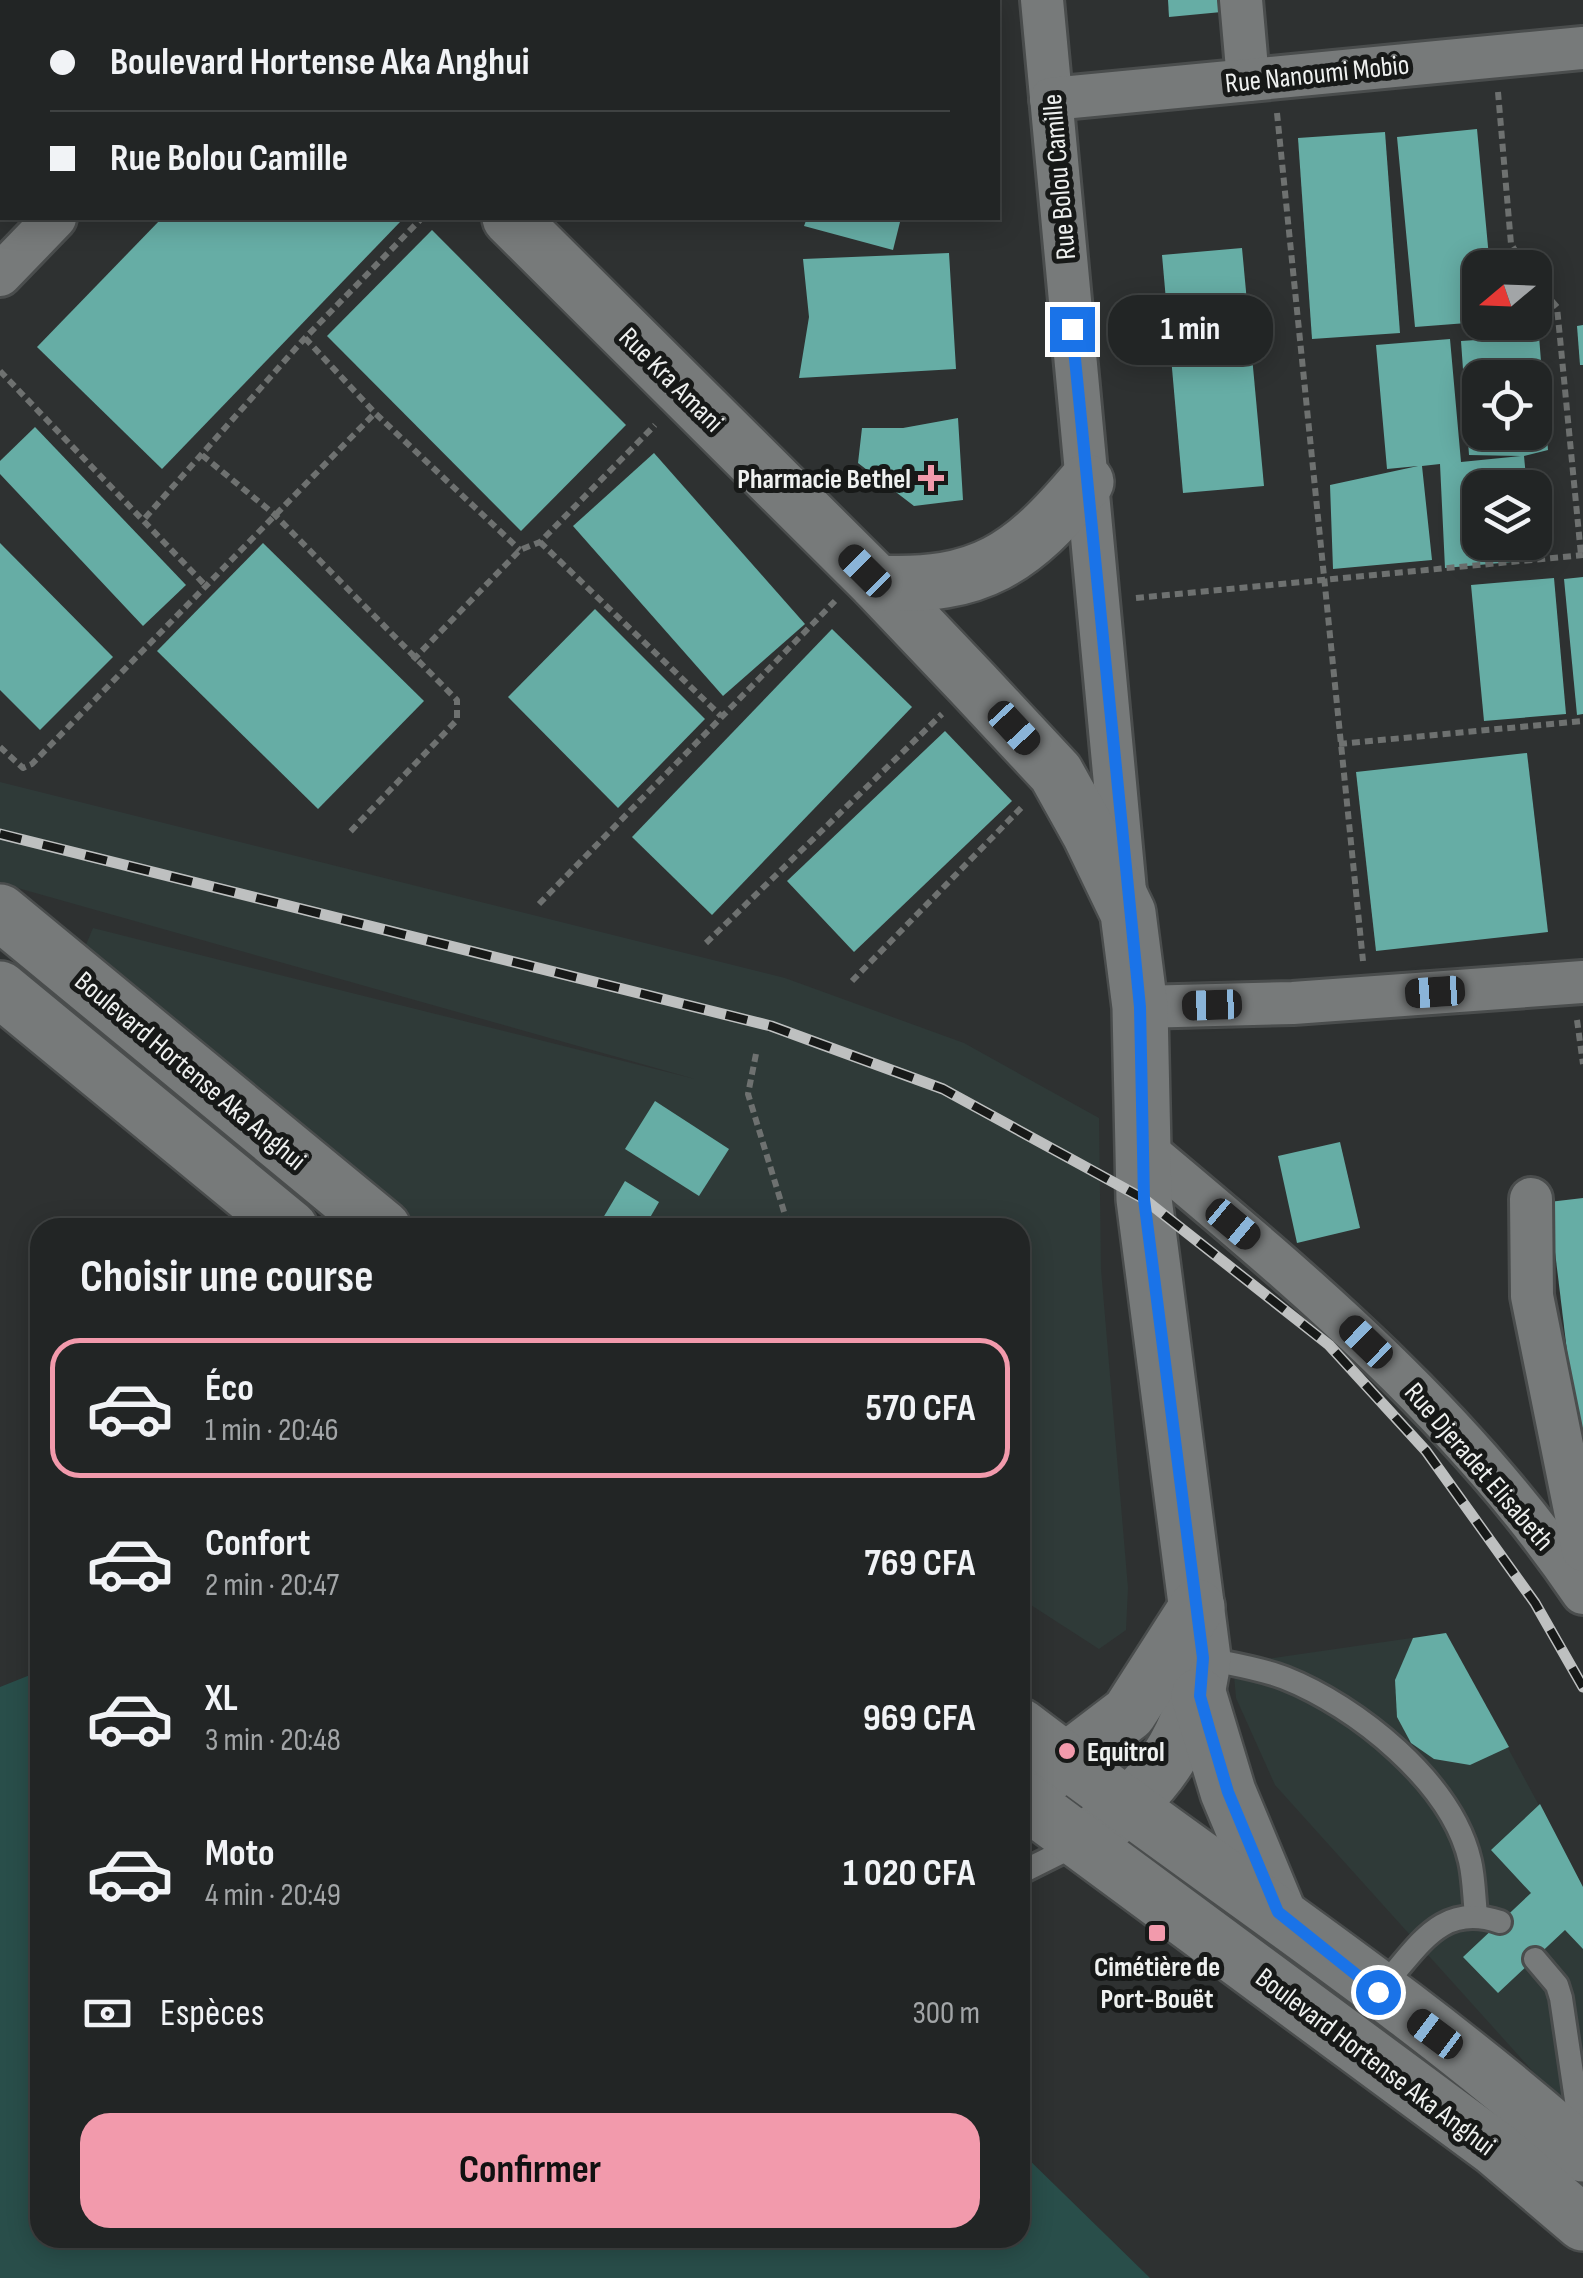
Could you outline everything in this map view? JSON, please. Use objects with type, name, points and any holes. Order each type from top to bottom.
[{"type":"main road","name":"Rue Kra Amani","points":[[512,220],[871,577],[1056,773],[1128,913]]},
{"type":"main road","points":[[871,577],[928,585],[969,576],[1010,557],[1049,526],[1086,482]]},
{"type":"main road","name":"Boulevard Hortense Aka Anghui","points":[[0,912],[371,1218]]},
{"type":"main road","name":"Rue Bolou Camille","points":[[1128,913],[1140,1007],[1144,1199],[1200,1654],[1228,1792],[1278,1912]]},
{"type":"main road","name":"Boulevard Hortense Aka Anghui","points":[[0,989],[278,1218]]},
{"type":"main road","points":[[1030,1788],[1200,1654]]},
{"type":"main road","points":[[1082,1842],[1131,1807],[1177,1747],[1200,1654]]},
{"type":"main road","name":"Boulevard Hortense Aka Anghui","points":[[1030,1734],[1278,1912],[1520,2098],[1583,2154]]},
{"type":"main road","name":"Boulevard Hortense Aka Anghui","points":[[1030,1803],[1496,2149],[1583,2223]]},
{"type":"street","name":"Rue Bolou Camille","points":[[1042,0],[1128,913]]},
{"type":"street","points":[[1240,0],[1261,79]]},
{"type":"street","name":"Rue Nanoumi Mobio","points":[[1051,99],[1583,48]]},
{"type":"street","points":[[0,275],[53,220]]},
{"type":"street","points":[[1140,1007],[1583,982]]},
{"type":"street","name":"Rue Djeradet Elisabeth","points":[[1143,1148],[1323,1300],[1410,1385],[1530,1515],[1583,1593]]},
{"type":"street","points":[[1530,1199],[1532,1296],[1583,1550]]},
{"type":"lane","points":[[1200,1654],[1280,1676],[1359,1717],[1415,1770],[1464,1842],[1471,1862],[1476,1914]]},
{"type":"lane","points":[[1030,1868],[1082,1842]]},
{"type":"lane","points":[[1378,1992],[1440,1924],[1476,1914],[1500,1922]]},
{"type":"lane","points":[[1535,1959],[1557,1985],[1562,1998],[1583,2145]]},
{"type":"path","points":[[1495,56],[1511,244],[1515,250]]},
{"type":"path","points":[[1261,79],[1323,580],[1366,997]]},
{"type":"path","points":[[146,518],[304,338],[420,220]]},
{"type":"path","points":[[1098,602],[1582,555],[1556,307],[1552,302]]},
{"type":"path","points":[[304,338],[376,413],[520,550]]},
{"type":"path","points":[[0,371],[146,518],[204,584]]},
{"type":"path","points":[[413,660],[520,550],[540,542],[686,393]]},
{"type":"path","points":[[0,747],[23,768],[32,764],[204,584],[376,413]]},
{"type":"path","points":[[202,455],[274,514],[456,700],[457,720],[349,833]]},
{"type":"path","points":[[540,542],[721,716]]},
{"type":"path","points":[[539,904],[721,716],[871,577]]},
{"type":"path","points":[[706,943],[972,684]]},
{"type":"path","points":[[1339,744],[1583,721]]},
{"type":"path","points":[[852,981],[1056,773]]},
{"type":"path","points":[[756,1054],[748,1094],[786,1218]]},
{"type":"shaded area","points":[[0,782],[785,978],[964,1043],[1099,1118],[1101,1269],[1128,1588],[1126,1630],[1099,1649],[1030,1604],[1030,1218],[410,1218],[261,1127],[75,971],[93,928],[695,1079],[0,883]]},
{"type":"shaded area","points":[[1446,1633],[1583,1887],[1583,2127],[1275,1785],[1236,1698],[1233,1664]]},
{"type":"shaded area","points":[[30,1675],[30,2248],[1030,2248],[1030,2161],[1150,2278],[0,2278],[0,1687]]},
{"type":"building","points":[[1168,0],[1231,0],[1232,11],[1169,17]]},
{"type":"building","points":[[1477,129],[1488,250],[1462,250],[1462,323],[1415,327],[1397,137]]},
{"type":"building","points":[[1385,132],[1400,333],[1312,339],[1298,138]]},
{"type":"building","points":[[160,220],[401,221],[162,469],[37,347]]},
{"type":"building","points":[[806,220],[900,220],[893,250],[804,226]]},
{"type":"building","points":[[432,230],[626,425],[521,531],[327,336]]},
{"type":"building","points":[[1242,248],[1264,486],[1183,493],[1162,255]]},
{"type":"building","points":[[949,253],[956,369],[799,378],[809,317],[803,259]]},
{"type":"building","points":[[1583,325],[1583,365],[1580,365],[1577,326]]},
{"type":"building","points":[[1450,339],[1461,462],[1521,456],[1469,455],[1469,450],[1548,450],[1524,456],[1525,470],[1462,470],[1462,560],[1533,560],[1445,568],[1440,464],[1422,466],[1432,560],[1333,569],[1330,485],[1418,466],[1387,469],[1376,345]]},
{"type":"building","points":[[1539,340],[1541,360],[1462,360],[1461,341]]},
{"type":"building","points":[[958,418],[963,500],[914,506],[858,463],[862,428],[903,428]]},
{"type":"building","points":[[35,427],[186,585],[143,626],[0,474],[0,461]]},
{"type":"building","points":[[654,453],[805,624],[723,696],[573,526]]},
{"type":"building","points":[[0,543],[113,657],[40,730],[0,690]]},
{"type":"building","points":[[263,543],[424,701],[318,809],[157,651]]},
{"type":"building","points":[[1583,577],[1583,714],[1577,715],[1564,579]]},
{"type":"building","points":[[1554,578],[1566,714],[1484,721],[1471,585]]},
{"type":"building","points":[[595,609],[705,719],[618,808],[508,697]]},
{"type":"building","points":[[832,629],[912,707],[712,915],[632,837]]},
{"type":"building","points":[[945,731],[1012,801],[854,952],[787,881]]},
{"type":"building","points":[[1527,753],[1548,932],[1376,951],[1356,772]]},
{"type":"building","points":[[655,1101],[729,1149],[699,1196],[625,1149]]},
{"type":"building","points":[[1340,1142],[1360,1228],[1297,1243],[1278,1156]]},
{"type":"building","points":[[625,1181],[659,1202],[650,1218],[603,1218]]},
{"type":"building","points":[[1583,1198],[1583,1467],[1581,1467],[1549,1202]]},
{"type":"building","points":[[1446,1633],[1509,1747],[1470,1765],[1434,1759],[1411,1743],[1397,1717],[1395,1680],[1413,1638]]},
{"type":"building","points":[[1540,1804],[1583,1887],[1583,1949],[1565,1930],[1498,1993],[1463,1957],[1531,1893],[1491,1850]]},
{"type":"railway","points":[[0,834],[771,1026],[943,1089],[1144,1199],[1329,1345],[1426,1451],[1535,1603],[1583,1687]]},
{"type":"place","name":"Pharmacie Bethel","points":[[931,478]]},
{"type":"place","name":"Equitrol","points":[[1067,1751]]},
{"type":"place","name":"Cimétière de Port-Bouët","points":[[1157,1933]]},
{"type":"route","points":[[1072,329],[1140,1007],[1144,1199],[1175,1464],[1203,1658],[1200,1696],[1228,1792],[1278,1912],[1378,1992]]}]
